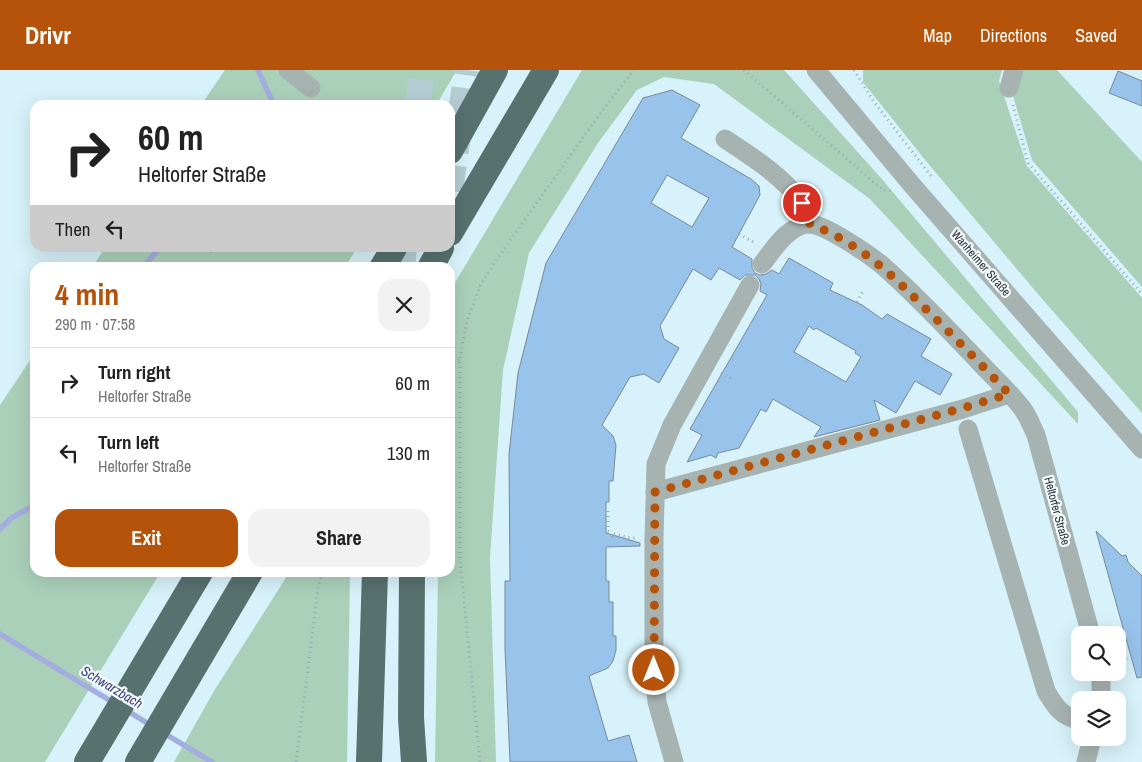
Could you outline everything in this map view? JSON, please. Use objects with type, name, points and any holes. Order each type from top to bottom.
[{"type":"highway","points":[[455,142],[495,70]]},
{"type":"highway","points":[[455,225],[546,70]]},
{"type":"highway","points":[[88,762],[197,577]]},
{"type":"highway","points":[[144,752],[247,577]]},
{"type":"highway","points":[[369,759],[375,577]]},
{"type":"highway","points":[[412,577],[411,718],[414,762]]},
{"type":"street","points":[[288,70],[310,88]]},
{"type":"street","name":"Wanheimer Straße","points":[[822,72],[912,185],[1142,449]]},
{"type":"street","points":[[725,139],[771,171],[802,203],[810,224],[796,228],[776,246],[762,264]]},
{"type":"street","name":"Heltorfer Straße","points":[[810,224],[830,232],[863,251],[882,266],[960,343],[1024,411],[1036,435],[1089,626]]},
{"type":"street","points":[[674,762],[657,702],[654,670],[656,464],[672,424],[750,285]]},
{"type":"street","points":[[655,492],[965,418],[1009,394]]},
{"type":"street","points":[[965,418],[1046,691],[1055,707],[1071,717]]},
{"type":"street","points":[[1086,762],[1090,746]]},
{"type":"path","points":[[480,762],[460,560],[460,358],[467,320],[480,284],[599,115],[634,70]]},
{"type":"path","points":[[744,70],[883,190],[896,190]]},
{"type":"path","points":[[854,70],[874,102]]},
{"type":"path","points":[[1012,79],[1028,163],[1142,294]]},
{"type":"path","points":[[857,302],[864,289]]},
{"type":"path","points":[[455,362],[460,358]]},
{"type":"path","points":[[608,511],[608,531],[612,535],[617,534],[624,538],[654,539]]},
{"type":"path","points":[[296,762],[321,577]]},
{"type":"green space","points":[[225,70],[457,70],[439,100],[204,100]]},
{"type":"green space","points":[[582,70],[784,70],[881,178],[1078,412],[1078,424],[870,199],[714,84],[664,77],[637,90],[598,143],[529,253],[503,370],[490,557],[496,762],[435,762],[438,577],[455,577],[455,283]]},
{"type":"green space","points":[[863,70],[1002,70],[999,81],[1027,166],[1142,298],[1142,413],[1037,293],[926,161],[863,82]]},
{"type":"green space","points":[[1018,70],[1057,70],[1142,162],[1142,287],[1032,160],[1011,89]]},
{"type":"green space","points":[[102,252],[354,252],[348,262],[95,262]]},
{"type":"green space","points":[[30,360],[30,577],[158,577],[45,762],[0,762],[0,405]]},
{"type":"green space","points":[[286,577],[350,577],[347,762],[174,762],[214,691]]},
{"type":"building","points":[[1118,71],[1142,81],[1142,106],[1109,93]]},
{"type":"building","points":[[672,90],[700,105],[681,138],[751,179],[759,186],[760,195],[732,247],[752,259],[752,268],[755,273],[760,275],[766,274],[772,270],[779,274],[789,258],[833,283],[830,290],[862,305],[882,319],[887,314],[931,339],[921,356],[952,374],[940,395],[915,381],[896,413],[874,400],[880,420],[814,437],[821,427],[773,399],[766,412],[761,409],[739,448],[718,453],[716,458],[711,455],[687,462],[702,435],[690,429],[767,295],[760,291],[761,284],[755,275],[745,275],[740,280],[719,268],[711,280],[693,269],[660,326],[664,339],[679,348],[659,383],[644,374],[630,377],[602,425],[613,436],[616,445],[613,481],[609,481],[609,502],[606,502],[606,533],[640,543],[640,546],[606,547],[606,581],[609,581],[609,602],[613,602],[613,636],[616,636],[616,650],[613,661],[608,668],[589,676],[608,741],[629,735],[637,762],[510,762],[505,649],[505,581],[510,581],[509,454],[518,373],[546,263],[643,98]],"holes":[[[667,175],[709,198],[692,227],[651,203]],[[809,326],[814,330],[816,328],[856,351],[855,353],[861,357],[846,382],[794,352]]]},
{"type":"building","points":[[1096,531],[1122,556],[1126,555],[1128,562],[1142,576],[1142,677],[1137,678],[1126,639],[1126,626],[1122,626]]},
{"type":"waterway","name":"Schwarzbach","points":[[258,70],[272,100]]},
{"type":"waterway","name":"Schwarzbach","points":[[148,262],[156,252]]},
{"type":"waterway","name":"Schwarzbach","points":[[0,529],[11,518],[30,508]]},
{"type":"waterway","name":"Schwarzbach","points":[[0,634],[114,703]]},
{"type":"waterway","name":"Schwarzbach","points":[[126,710],[152,726]]},
{"type":"waterway","name":"Schwarzbach","points":[[162,732],[212,762]]},
{"type":"tunnel","points":[[419,100],[422,70]]},
{"type":"tunnel","points":[[455,155],[467,70]]},
{"type":"tunnel","points":[[403,262],[404,252]]},
{"type":"route","points":[[654,670],[655,492],[1009,394],[882,266],[863,251],[830,232],[810,224],[802,203]]}]
